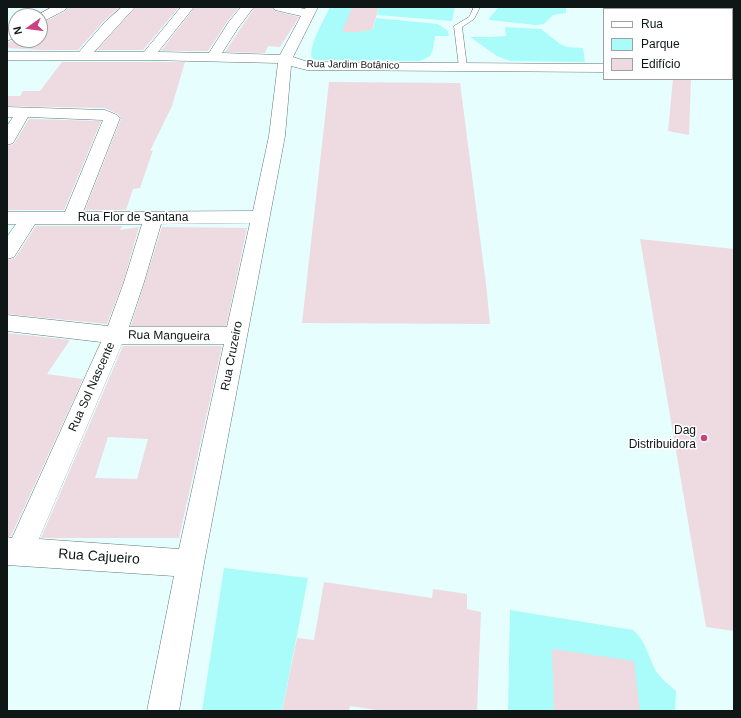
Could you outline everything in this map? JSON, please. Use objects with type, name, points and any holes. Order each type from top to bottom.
[{"type":"street","points":[[48,14],[60,7]]},
{"type":"street","points":[[83,56],[110,25],[129,7]]},
{"type":"street","points":[[148,56],[188,7]]},
{"type":"street","points":[[213,57],[233,26],[248,7]]},
{"type":"street","points":[[279,7],[311,10]]},
{"type":"street","name":"Rua Cruzeiro","points":[[163,711],[190,563],[277,136],[285,60],[311,10]]},
{"type":"street","name":"Rua Jardim Botânico","points":[[7,56],[213,57],[285,60],[308,66],[603,68]]},
{"type":"street","points":[[7,112],[105,115],[112,118],[71,218]]},
{"type":"street","points":[[7,140],[23,112]]},
{"type":"street","name":"Rua Flor de Santana","points":[[7,218],[260,217]]},
{"type":"street","points":[[7,252],[30,218]]},
{"type":"street","name":"Rua Sol Nascente","points":[[13,551],[115,335],[134,282],[152,218]]},
{"type":"street","name":"Rua Mangueira","points":[[7,323],[115,335],[236,336]]},
{"type":"street","name":"Rua Cajueiro","points":[[13,551],[190,563]]},
{"type":"lane","points":[[463,67],[458,26],[472,18],[477,7]]},
{"type":"green space","points":[[330,7],[352,7],[343,32],[357,32],[373,29],[376,18],[438,24],[448,31],[449,36],[435,36],[433,49],[430,56],[420,61],[316,60],[312,58],[312,47]]},
{"type":"green space","points":[[379,7],[455,7],[452,21],[377,15]]},
{"type":"green space","points":[[499,7],[566,7],[566,13],[553,15],[544,24],[536,25],[489,20]]},
{"type":"green space","points":[[505,27],[541,29],[560,44],[567,47],[583,48],[585,62],[510,61],[497,56],[470,37],[506,36]]},
{"type":"green space","points":[[224,568],[308,578],[282,711],[202,711]]},
{"type":"green space","points":[[510,610],[633,630],[644,644],[656,671],[663,680],[676,691],[675,711],[508,711]]},
{"type":"building","points":[[68,7],[120,7],[104,21],[78,50],[7,48],[8,43],[8,48],[48,48],[48,20],[66,11]]},
{"type":"building","points":[[136,7],[179,7],[143,50],[97,50]]},
{"type":"building","points":[[195,7],[239,7],[208,51],[161,51]]},
{"type":"building","points":[[255,7],[272,7],[275,11],[299,17],[280,47],[268,46],[265,53],[225,52]]},
{"type":"building","points":[[352,7],[379,7],[372,30],[342,32]]},
{"type":"building","points":[[62,62],[185,62],[172,106],[150,151],[153,150],[140,188],[133,189],[126,210],[85,210],[121,119],[118,114],[105,108],[7,106],[7,96],[20,96],[23,91],[40,91]]},
{"type":"building","points":[[673,80],[691,80],[689,135],[668,131]]},
{"type":"building","points":[[329,82],[460,83],[490,324],[302,323]]},
{"type":"building","points":[[29,119],[101,121],[64,210],[7,210],[7,146],[14,144]]},
{"type":"building","points":[[36,226],[122,226],[120,230],[139,227],[123,282],[107,324],[7,314],[7,260],[15,258]]},
{"type":"building","points":[[162,227],[247,228],[226,326],[131,326]]},
{"type":"building","name":"Dag Distribuidora","points":[[640,239],[734,249],[734,631],[706,627]]},
{"type":"building","points":[[7,333],[70,340],[47,374],[83,379],[11,536],[7,536]]},
{"type":"building","points":[[123,346],[222,346],[179,538],[41,538]],"holes":[[[108,437],[148,439],[137,479],[95,478]]]},
{"type":"building","points":[[324,582],[432,598],[433,589],[467,594],[467,609],[481,612],[477,711],[383,711],[350,706],[349,711],[282,711],[297,638],[314,640]]},
{"type":"building","points":[[552,649],[634,661],[640,711],[554,711]]},
{"type":"place","name":"Dag Distribuidora","points":[[704,438]]}]
